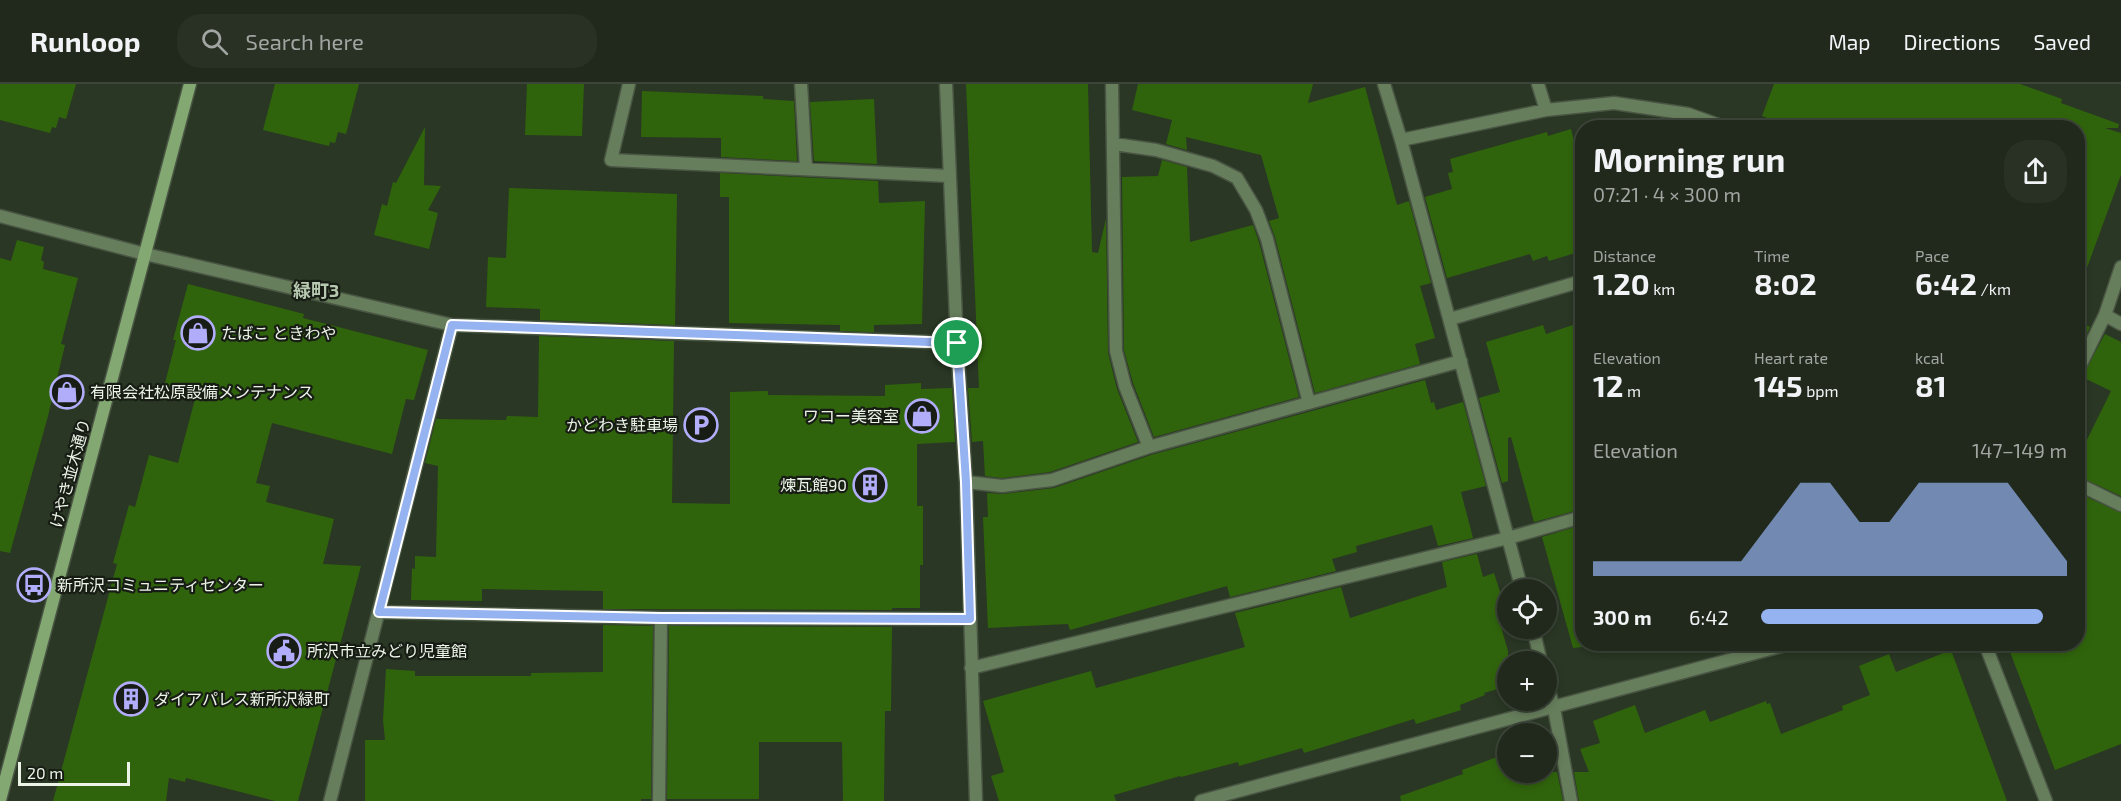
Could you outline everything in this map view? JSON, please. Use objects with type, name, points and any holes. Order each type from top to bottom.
[{"type":"street","name":"けやき並木通り","points":[[0,800],[190,84]]},
{"type":"street","points":[[629,84],[611,160],[950,176]]},
{"type":"street","points":[[801,84],[806,169]]},
{"type":"street","points":[[946,84],[957,343],[966,482],[976,801]]},
{"type":"street","points":[[1112,84],[1116,351],[1125,386],[1149,447]]},
{"type":"street","points":[[1384,84],[1450,319],[1519,579]]},
{"type":"street","points":[[1538,84],[1546,110]]},
{"type":"street","points":[[1401,140],[1546,110],[1614,103],[1688,114],[1705,120]]},
{"type":"street","points":[[1114,144],[1156,150],[1213,166],[1237,178],[1256,210],[1267,239],[1309,403]]},
{"type":"street","points":[[0,216],[145,254],[449,320],[957,343]]},
{"type":"street","points":[[2085,355],[2104,315],[2121,267]]},
{"type":"street","points":[[1450,319],[1575,283]]},
{"type":"street","points":[[2104,315],[2121,324]]},
{"type":"street","points":[[330,801],[379,612],[449,320]]},
{"type":"street","points":[[966,482],[1002,486],[1052,480],[1149,447],[1461,361]]},
{"type":"street","points":[[2085,487],[2121,505]]},
{"type":"street","points":[[971,668],[1508,538],[1575,519]]},
{"type":"street","points":[[379,612],[661,618],[970,619]]},
{"type":"street","points":[[659,801],[661,618]]},
{"type":"street","points":[[1557,707],[1763,651]]},
{"type":"street","points":[[1988,651],[2046,801]]},
{"type":"street","points":[[1201,801],[1543,711]]},
{"type":"street","points":[[1555,711],[1571,801]]},
{"type":"building","points":[[0,84],[76,84],[66,119],[59,117],[56,128],[52,127],[50,133],[0,120]]},
{"type":"building","points":[[275,84],[359,84],[346,134],[338,132],[335,143],[330,142],[329,146],[263,130]]},
{"type":"building","points":[[527,84],[584,84],[582,136],[525,135]]},
{"type":"building","points":[[966,84],[1088,84],[1092,252],[1098,253],[1106,219],[1108,353],[1117,389],[1138,442],[1050,472],[1002,478],[985,476],[983,441],[972,442],[968,388],[979,388]]},
{"type":"building","points":[[1138,84],[1313,84],[1308,103],[1365,87],[1397,205],[1409,201],[1431,283],[1420,286],[1435,338],[1415,344],[1420,364],[1315,393],[1269,221],[1279,218],[1261,155],[1186,137],[1187,150],[1166,144],[1172,120],[1132,110]]},
{"type":"building","points":[[1774,84],[2020,84],[2062,99],[2061,103],[2119,124],[2118,128],[2105,128],[2121,133],[2121,175],[2085,273],[2085,120],[1773,120],[1762,116]]},
{"type":"building","points":[[642,91],[763,96],[763,99],[794,101],[797,161],[721,157],[721,138],[641,137]]},
{"type":"building","points":[[874,99],[877,164],[814,161],[810,102]]},
{"type":"building","points":[[425,127],[424,185],[441,186],[428,210],[438,213],[429,249],[374,235],[382,204],[387,206],[393,182],[396,183]]},
{"type":"building","points":[[1571,129],[1575,145],[1575,253],[1549,261],[1547,256],[1533,261],[1530,254],[1447,278],[1425,197],[1452,189],[1448,173],[1453,172],[1450,159],[1547,132],[1548,136]]},
{"type":"building","points":[[1162,160],[1187,167],[1190,242],[1253,225],[1299,397],[1154,437],[1133,383],[1124,350],[1122,177],[1158,176]]},
{"type":"building","points":[[720,173],[878,181],[879,203],[925,201],[922,324],[874,325],[874,332],[840,331],[840,325],[729,323],[729,197],[720,197]]},
{"type":"building","points":[[509,188],[677,194],[675,325],[540,320],[540,309],[486,307],[488,257],[506,258]]},
{"type":"building","points":[[17,240],[44,247],[41,260],[44,262],[43,269],[78,278],[61,344],[65,345],[48,416],[10,553],[0,551],[0,258],[11,261]]},
{"type":"building","points":[[188,284],[304,314],[303,318],[428,350],[414,400],[406,399],[392,454],[272,423],[256,483],[270,486],[266,502],[334,519],[323,564],[361,566],[298,801],[275,801],[186,778],[185,782],[169,778],[166,801],[53,801],[117,564],[113,563],[129,505],[135,507],[149,455],[178,463],[195,399],[163,391],[176,340],[173,340]]},
{"type":"building","points":[[1575,324],[1575,511],[1534,522],[1511,437],[1508,438],[1508,481],[1502,483],[1479,398],[1500,392],[1486,342],[1543,325],[1546,334]]},
{"type":"building","points":[[2085,324],[2090,327],[2085,337]]},
{"type":"building","points":[[2105,334],[2121,342],[2121,496],[2085,479],[2085,444],[2111,391],[2085,378],[2085,371]]},
{"type":"building","points":[[539,336],[674,341],[672,503],[730,504],[730,392],[768,391],[768,395],[885,396],[885,385],[921,383],[921,389],[952,388],[955,442],[917,444],[917,506],[923,506],[920,608],[892,608],[892,610],[603,609],[603,591],[482,589],[482,601],[411,600],[412,568],[415,569],[415,556],[436,557],[438,466],[425,463],[436,419],[506,420],[507,416],[538,417]]},
{"type":"building","points":[[1425,380],[1431,403],[1434,402],[1436,410],[1463,402],[1486,486],[1461,492],[1473,538],[1438,546],[1432,525],[1356,546],[1357,552],[1332,559],[1336,571],[1230,597],[1227,586],[1070,630],[1068,624],[988,628],[983,517],[988,517],[987,493],[1003,494],[1054,488],[1151,455]]},
{"type":"building","points":[[2085,496],[2121,513],[2121,744],[2055,770],[2010,651],[2085,651]]},
{"type":"building","points":[[1575,527],[1575,648],[1573,648],[1557,591],[1557,579],[1554,579],[1542,537]]},
{"type":"building","points":[[1477,554],[1483,577],[1494,573],[1497,582],[1497,639],[1505,639],[1508,651],[1497,651],[1497,689],[1460,705],[1461,710],[1416,724],[1414,719],[1304,753],[1302,748],[1239,766],[1238,762],[1180,776],[1114,795],[1116,801],[999,801],[991,776],[1004,772],[983,701],[1091,671],[1096,688],[1245,647],[1235,613],[1341,587],[1350,618],[1447,587],[1442,562]]},
{"type":"building","points":[[603,625],[653,626],[651,799],[641,799],[641,801],[365,801],[365,740],[385,740],[383,720],[386,669],[415,671],[415,676],[531,676],[531,673],[603,672]]},
{"type":"building","points":[[669,626],[892,627],[891,711],[885,711],[884,801],[843,801],[842,742],[759,742],[759,799],[667,799]]},
{"type":"building","points":[[1951,651],[2007,801],[1579,801],[1574,772],[1589,772],[1580,749],[1600,743],[1593,721],[1635,705],[1645,733],[1705,710],[1710,722],[1766,701],[1767,704],[1770,703],[1781,734],[1843,710],[1842,706],[1870,695],[1859,666],[1889,654],[1896,672]]},
{"type":"building","points":[[1497,757],[1497,783],[1557,783],[1557,772],[1563,801],[1401,801],[1400,796],[1463,774],[1462,770]]},
{"type":"place","name":"たばこ ときわや","points":[[198,333]]},
{"type":"place","name":"有限会社松原設備メンテナンス","points":[[67,392]]},
{"type":"place","name":"ワコー美容室","points":[[922,416]]},
{"type":"place","name":"かどわき駐車場","points":[[701,425]]},
{"type":"place","name":"煉瓦館90","points":[[870,485]]},
{"type":"place","name":"新所沢コミュニティセンター","points":[[34,585]]},
{"type":"place","name":"所沢市立みどり児童館","points":[[284,651]]},
{"type":"place","name":"ダイアパレス新所沢緑町","points":[[131,699]]},
{"type":"district","name":"緑町3","points":[[316,291]]},
{"type":"route","points":[[452,325],[957,343],[966,482],[970,619],[661,618],[379,612],[452,325]]}]
